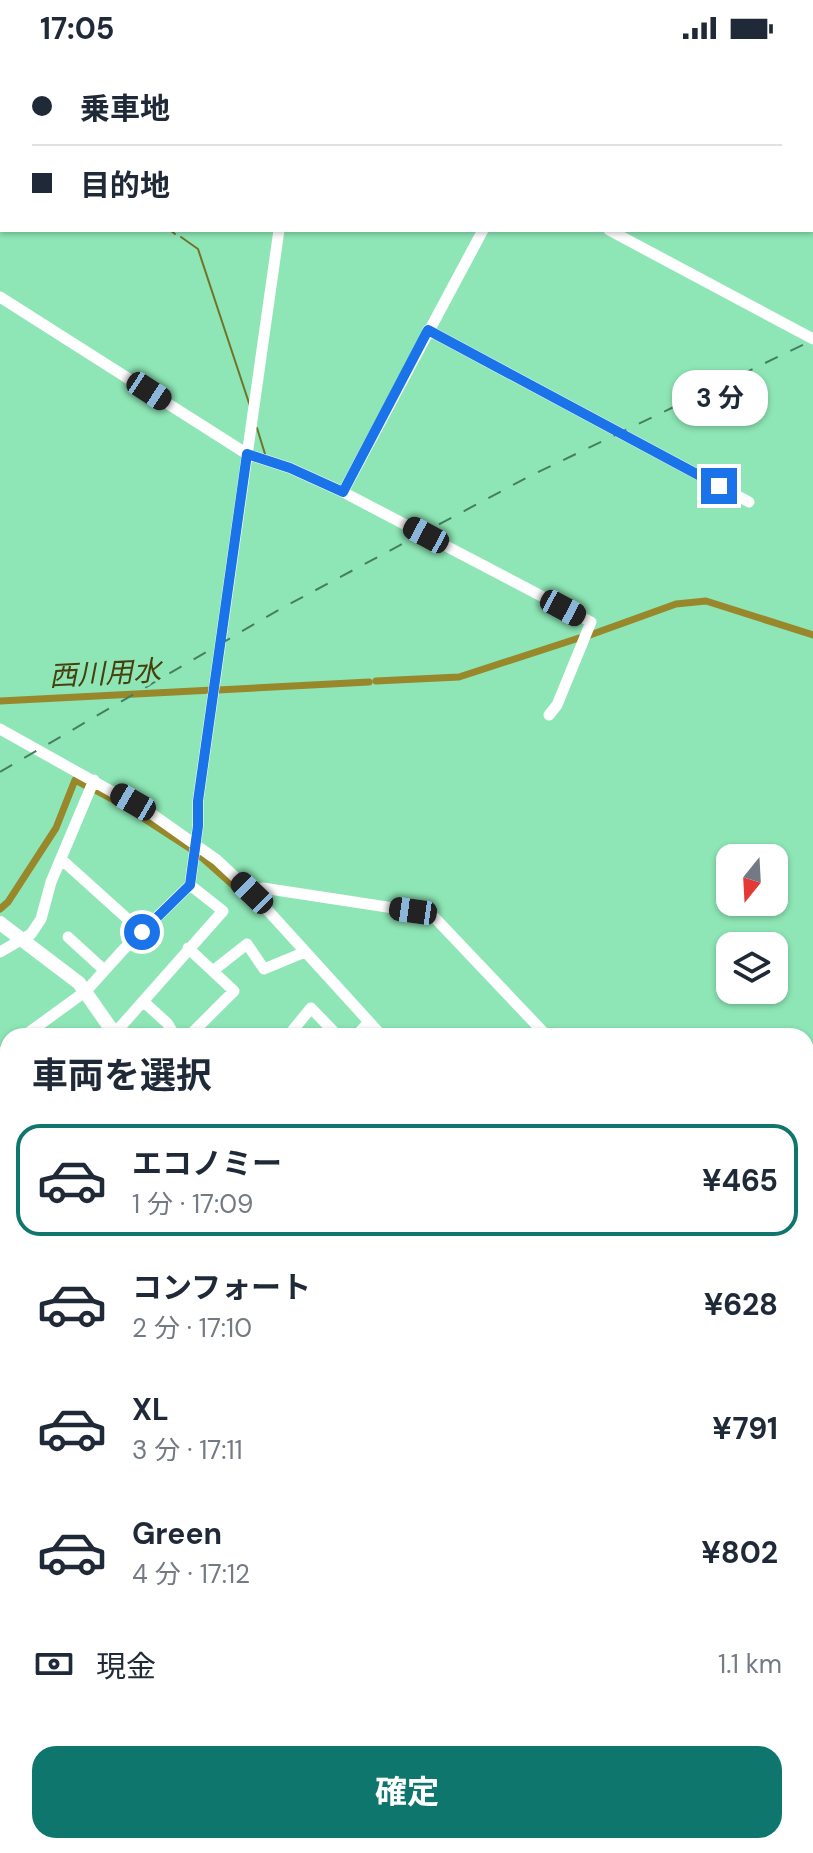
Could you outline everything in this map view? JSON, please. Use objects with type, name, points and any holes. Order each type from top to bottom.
[{"type":"main road","points":[[0,923],[86,991],[110,1028]]},
{"type":"street","points":[[35,1028],[86,991],[190,885],[198,801],[279,232]]},
{"type":"street","points":[[343,492],[482,232]]},
{"type":"street","points":[[613,232],[813,339]]},
{"type":"street","points":[[0,297],[247,454],[290,468],[343,492],[591,622],[557,705],[549,715]]},
{"type":"street","points":[[428,330],[749,502]]},
{"type":"street","points":[[0,729],[94,780],[196,843],[252,893],[375,1028]]},
{"type":"street","points":[[0,952],[23,941],[41,919],[51,882],[94,780]]},
{"type":"street","points":[[61,859],[142,932]]},
{"type":"street","points":[[121,1028],[223,911],[190,885]]},
{"type":"street","points":[[252,893],[263,888],[413,911],[435,918],[539,1028]]},
{"type":"street","points":[[68,937],[104,970]]},
{"type":"street","points":[[214,970],[247,944],[264,969],[305,952]]},
{"type":"street","points":[[188,948],[234,991],[197,1028]]},
{"type":"street","points":[[144,1002],[170,1028]]},
{"type":"street","points":[[295,1028],[311,1008],[330,1028]]},
{"type":"street","points":[[363,1028],[369,1022]]},
{"type":"waterway","points":[[181,237],[198,249],[250,406]]},
{"type":"waterway","points":[[257,428],[265,454]]},
{"type":"waterway","name":"西川用水","points":[[590,635],[676,604],[706,601],[813,635]]},
{"type":"waterway","name":"西川用水","points":[[376,681],[459,677],[579,638]]},
{"type":"waterway","name":"西川用水","points":[[218,690],[369,682]]},
{"type":"waterway","name":"西川用水","points":[[0,701],[213,690]]},
{"type":"waterway","points":[[0,909],[8,902],[56,828],[75,780],[88,787]]},
{"type":"waterway","points":[[95,790],[191,849]]},
{"type":"waterway","points":[[200,856],[244,895]]},
{"type":"railway","points":[[0,772],[282,608],[528,477],[813,340]]},
{"type":"route","points":[[142,932],[190,885],[198,801],[247,454],[290,468],[343,492],[428,330],[719,486]]}]
